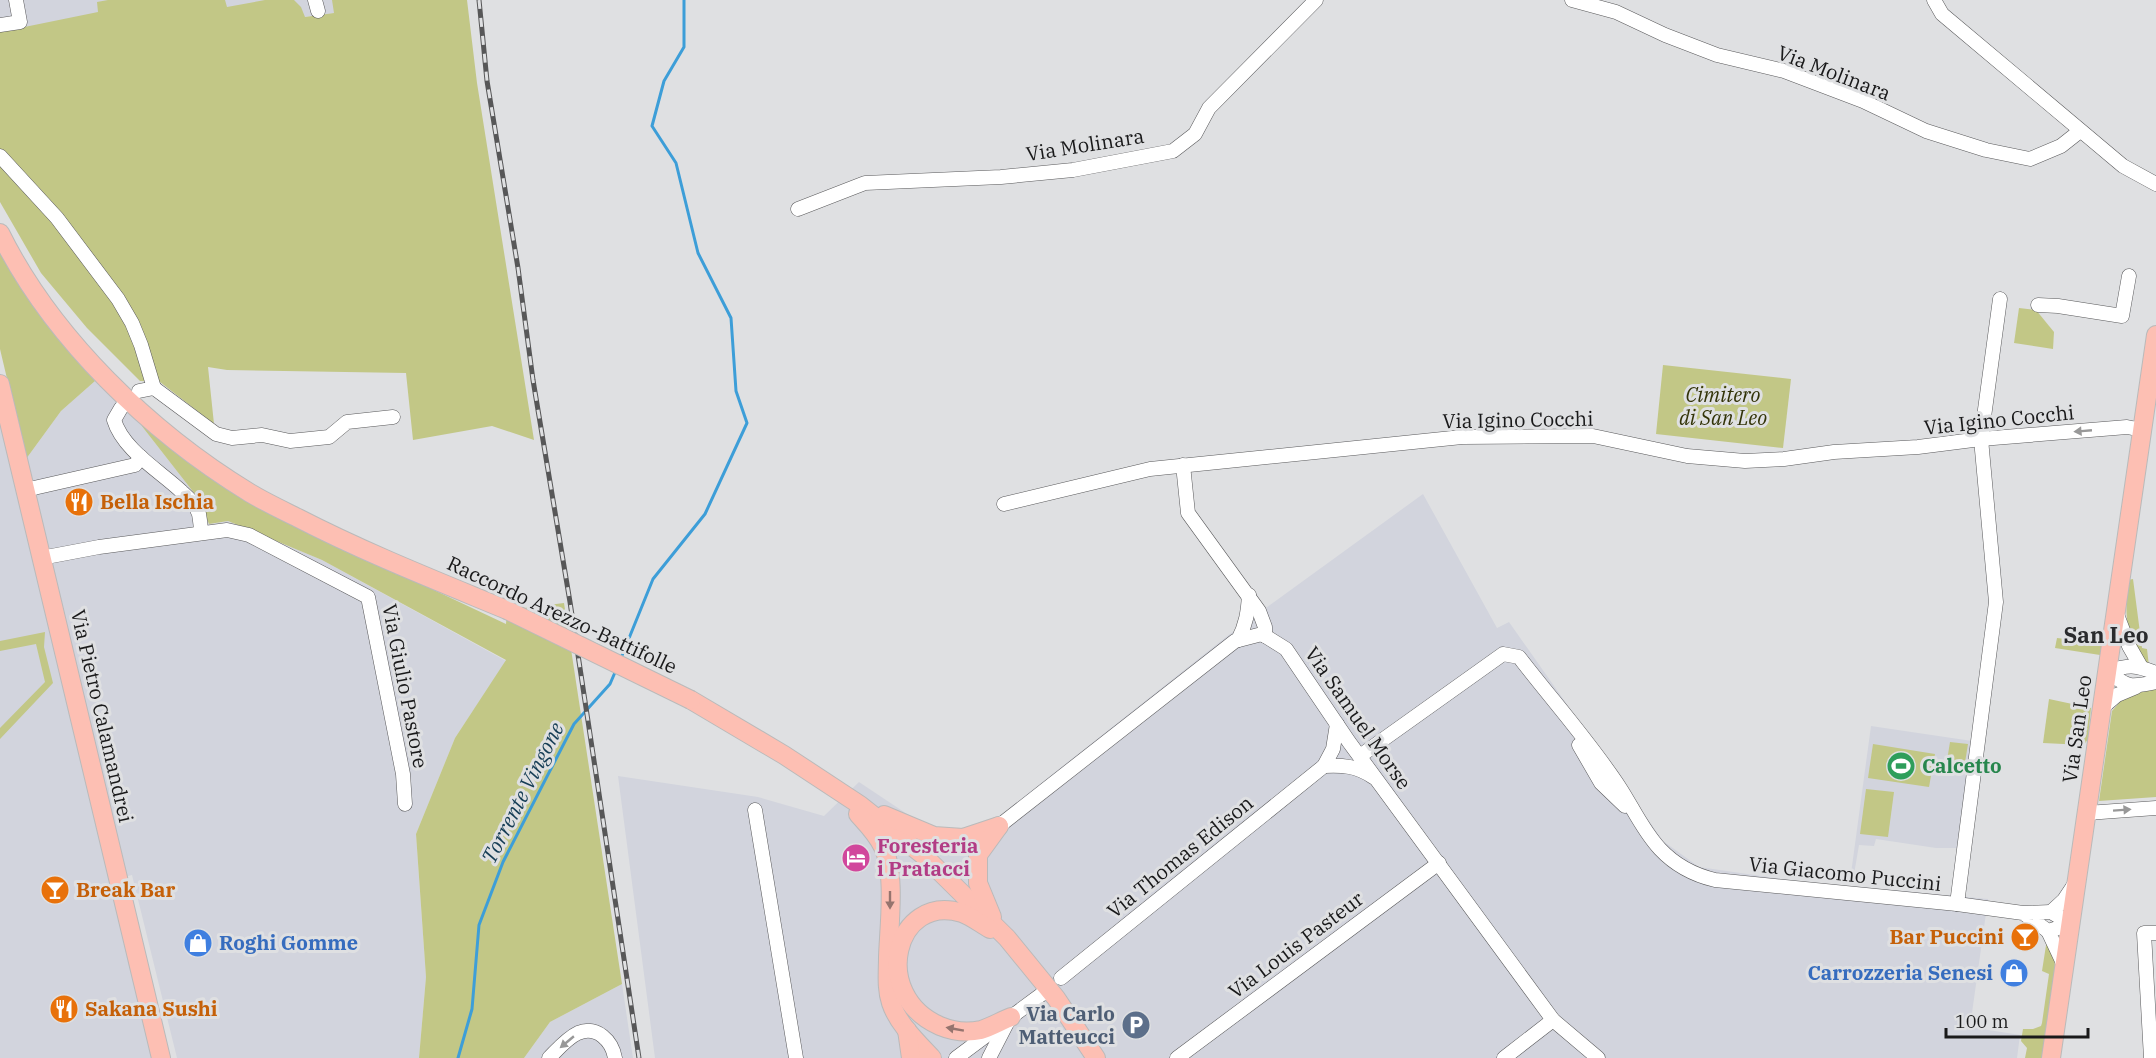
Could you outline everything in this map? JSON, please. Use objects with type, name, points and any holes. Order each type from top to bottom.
[{"type":"main road","name":"Raccordo Arezzo-Battifolle","points":[[0,233],[32,288],[70,340],[102,374],[177,444],[250,494],[345,542],[507,610],[691,700],[784,755],[860,805],[923,855],[1001,931],[1056,998],[1096,1058]]},
{"type":"main road","name":"Via San Leo","points":[[2051,1058],[2156,335]]},
{"type":"main road","name":"Via Pietro Calamandrei","points":[[0,384],[161,1058]]},
{"type":"main road","points":[[841,794],[876,834],[884,849],[888,862],[891,897],[888,992],[892,1005],[907,1030],[933,1058]]},
{"type":"main road","points":[[860,805],[934,836],[963,838],[999,826]]},
{"type":"main road","points":[[999,826],[978,855],[978,883],[1001,931]]},
{"type":"main road","points":[[933,1058],[902,1006],[897,972],[897,954],[900,944],[915,923],[927,914],[939,911],[962,913],[1001,931]]},
{"type":"main road","points":[[897,972],[904,994],[914,1008],[930,1021],[946,1028],[963,1031],[981,1030],[1011,1017]]},
{"type":"main road","points":[[907,1030],[911,1058]]},
{"type":"street","points":[[0,25],[20,22],[16,0]]},
{"type":"street","name":"Via Molinara","points":[[798,209],[865,183],[1001,177],[1073,170],[1173,151],[1195,134],[1209,108],[1316,0]]},
{"type":"street","name":"Via Molinara","points":[[1572,0],[1616,12],[1665,35],[1717,55],[1784,71],[1863,101],[1926,131],[1986,150],[2030,159],[2061,146],[2080,131]]},
{"type":"street","points":[[1934,0],[1942,14],[2080,131],[2123,166],[2156,184]]},
{"type":"street","points":[[0,156],[57,218],[118,299],[141,345],[154,388],[216,434],[232,438],[262,435],[290,441],[329,437],[347,422],[393,417]]},
{"type":"street","points":[[2038,305],[2122,316],[2129,276]]},
{"type":"street","points":[[1957,904],[1996,602],[1981,439],[2000,299]]},
{"type":"street","points":[[139,391],[154,388]]},
{"type":"street","points":[[121,408],[114,420],[117,430],[141,458],[192,501],[199,515],[201,533]]},
{"type":"street","name":"Via Igino Cocchi","points":[[1004,504],[1150,469],[1462,437],[1593,436],[1687,456],[1745,461],[1918,447],[1981,439],[2127,428],[2142,430]]},
{"type":"street","points":[[25,490],[135,465],[141,458]]},
{"type":"street","points":[[1183,465],[1188,513],[1286,649]]},
{"type":"street","name":"Via Giulio Pastore","points":[[41,558],[227,530],[249,535],[368,597],[403,774],[405,804]]},
{"type":"street","points":[[1249,595],[1254,621],[1260,636]]},
{"type":"street","points":[[1238,640],[1245,627],[1249,595]]},
{"type":"street","points":[[1259,610],[1265,627],[1260,636]]},
{"type":"street","points":[[2116,612],[2140,667]]},
{"type":"street","points":[[999,826],[1235,640],[1260,636]]},
{"type":"street","name":"Via Samuel Morse","points":[[1260,636],[1286,649],[1354,749],[1553,1020],[1598,1058]]},
{"type":"street","name":"Via Giacomo Puccini","points":[[1354,749],[1503,654],[1519,657],[1561,711],[1601,783],[1634,814],[1660,849],[1698,876],[1756,885],[1957,904],[2023,914],[2048,931]]},
{"type":"street","points":[[2108,672],[2125,665],[2140,667],[2156,673]]},
{"type":"street","points":[[2108,672],[2121,682],[2136,687]]},
{"type":"street","points":[[2103,707],[2117,695],[2156,682]]},
{"type":"street","points":[[1324,766],[1334,749],[1337,724]]},
{"type":"street","points":[[1334,749],[1354,749],[1345,765]]},
{"type":"street","points":[[1324,766],[1345,765],[1364,771],[1377,780]]},
{"type":"street","name":"Via Thomas Edison","points":[[1061,978],[1324,766]]},
{"type":"street","points":[[2087,813],[2156,808]]},
{"type":"street","points":[[754,810],[796,1058]]},
{"type":"street","name":"Via Louis Pasteur","points":[[1177,1058],[1439,863]]},
{"type":"street","points":[[2051,912],[2064,900],[2077,881]]},
{"type":"street","points":[[2023,914],[2051,912],[2071,924]]},
{"type":"street","points":[[2065,967],[2048,931],[2071,924]]},
{"type":"street","points":[[2151,1058],[2144,933],[2156,933]]},
{"type":"street","points":[[956,1058],[1042,994]]},
{"type":"street","points":[[989,1058],[1011,1017]]},
{"type":"street","points":[[1508,1057],[1553,1020]]},
{"type":"street","points":[[549,1058],[578,1033],[589,1032],[608,1039],[614,1048],[615,1058]]},
{"type":"shaded area","points":[[0,0],[393,0],[304,17],[0,45]]},
{"type":"shaded area","points":[[95,381],[141,425],[198,498],[209,524],[228,521],[322,560],[506,661],[455,738],[416,834],[426,977],[419,1058],[177,1058],[132,875],[124,877],[26,459],[61,411]]},
{"type":"shaded area","points":[[0,384],[161,1058],[0,1058]]},
{"type":"shaded area","points":[[1423,494],[1497,628],[1509,622],[1663,841],[1699,867],[1795,881],[1988,899],[1970,1027],[2020,1035],[2017,1058],[655,1058],[618,776],[758,797],[824,816],[859,782],[925,826],[967,831],[992,822],[1226,637]]},
{"type":"shaded area","points":[[1871,726],[1972,741],[1957,848],[1936,848],[1876,839],[1874,846],[1859,845],[1853,880],[1850,881]]},
{"type":"shaded area","points":[[622,984],[633,1058],[524,1058],[550,1022]]},
{"type":"green space","points":[[108,0],[225,0],[227,7],[265,0],[294,0],[301,7],[305,17],[334,13],[332,0],[467,0],[477,83],[534,440],[492,426],[413,440],[406,373],[227,370],[208,367],[214,424],[160,382],[140,381],[87,328],[41,273],[0,202],[0,32],[98,12],[97,2]]},
{"type":"green space","points":[[0,247],[48,324],[95,381],[61,411],[26,459],[0,349]]},
{"type":"green space","points":[[2019,308],[2036,310],[2054,332],[2053,349],[2014,343]]},
{"type":"green space","name":"Cimitero di San Leo","points":[[1663,365],[1791,379],[1783,448],[1656,434]]},
{"type":"green space","points":[[141,425],[234,491],[296,525],[506,624],[507,610],[564,603],[622,984],[550,1022],[524,1058],[419,1058],[426,977],[416,834],[455,738],[506,660],[322,560],[228,521],[209,524],[198,498]]},
{"type":"green space","points":[[2133,579],[2142,648],[2147,649],[2149,666],[2135,646],[2128,626],[2126,604],[2128,580]]},
{"type":"green space","points":[[45,632],[44,647],[53,683],[0,739],[0,728],[45,682],[36,644],[0,651],[0,641]]},
{"type":"green space","points":[[2057,638],[2102,643],[2100,655],[2055,648]]},
{"type":"green space","points":[[2156,686],[2156,797],[2099,801],[2112,711],[2131,693]]},
{"type":"green space","points":[[2049,699],[2091,708],[2088,739],[2084,745],[2043,743]]},
{"type":"green space","points":[[1950,742],[1968,744],[1963,775],[1945,773]]},
{"type":"green space","name":"Calcetto","points":[[1873,744],[1935,754],[1929,787],[1868,778]]},
{"type":"green space","points":[[1866,789],[1894,792],[1888,837],[1860,834]]},
{"type":"green space","points":[[2047,939],[2057,962],[2043,1058],[2025,1058],[2027,1048],[2021,1041],[2023,1029],[2033,1029],[2041,1026],[2042,1023],[2049,974],[2042,971]]},
{"type":"waterway","name":"Torrente Vingone","points":[[621,658],[653,579],[705,514],[747,423],[736,391],[731,318],[698,253],[676,163],[652,126],[664,81],[684,47],[684,0]]},
{"type":"waterway","name":"Torrente Vingone","points":[[458,1058],[472,1009],[479,925],[503,862],[574,724],[610,684],[616,670]]},
{"type":"railway","points":[[479,0],[487,81],[570,602],[639,1058]]},
{"type":"place","name":"Bella Ischia","points":[[79,502]]},
{"type":"place","name":"Calcetto","points":[[1901,766]]},
{"type":"place","name":"Foresteria i Pratacci","points":[[856,858]]},
{"type":"place","name":"Break Bar","points":[[55,890]]},
{"type":"place","name":"Bar Puccini","points":[[2025,937]]},
{"type":"place","name":"Roghi Gomme","points":[[198,943]]},
{"type":"place","name":"Carrozzeria Senesi","points":[[2014,973]]},
{"type":"place","name":"Sakana Sushi","points":[[64,1009]]},
{"type":"place","name":"Via Carlo Matteucci","points":[[1136,1025]]},
{"type":"district","name":"San Leo","points":[[2106,635]]}]
